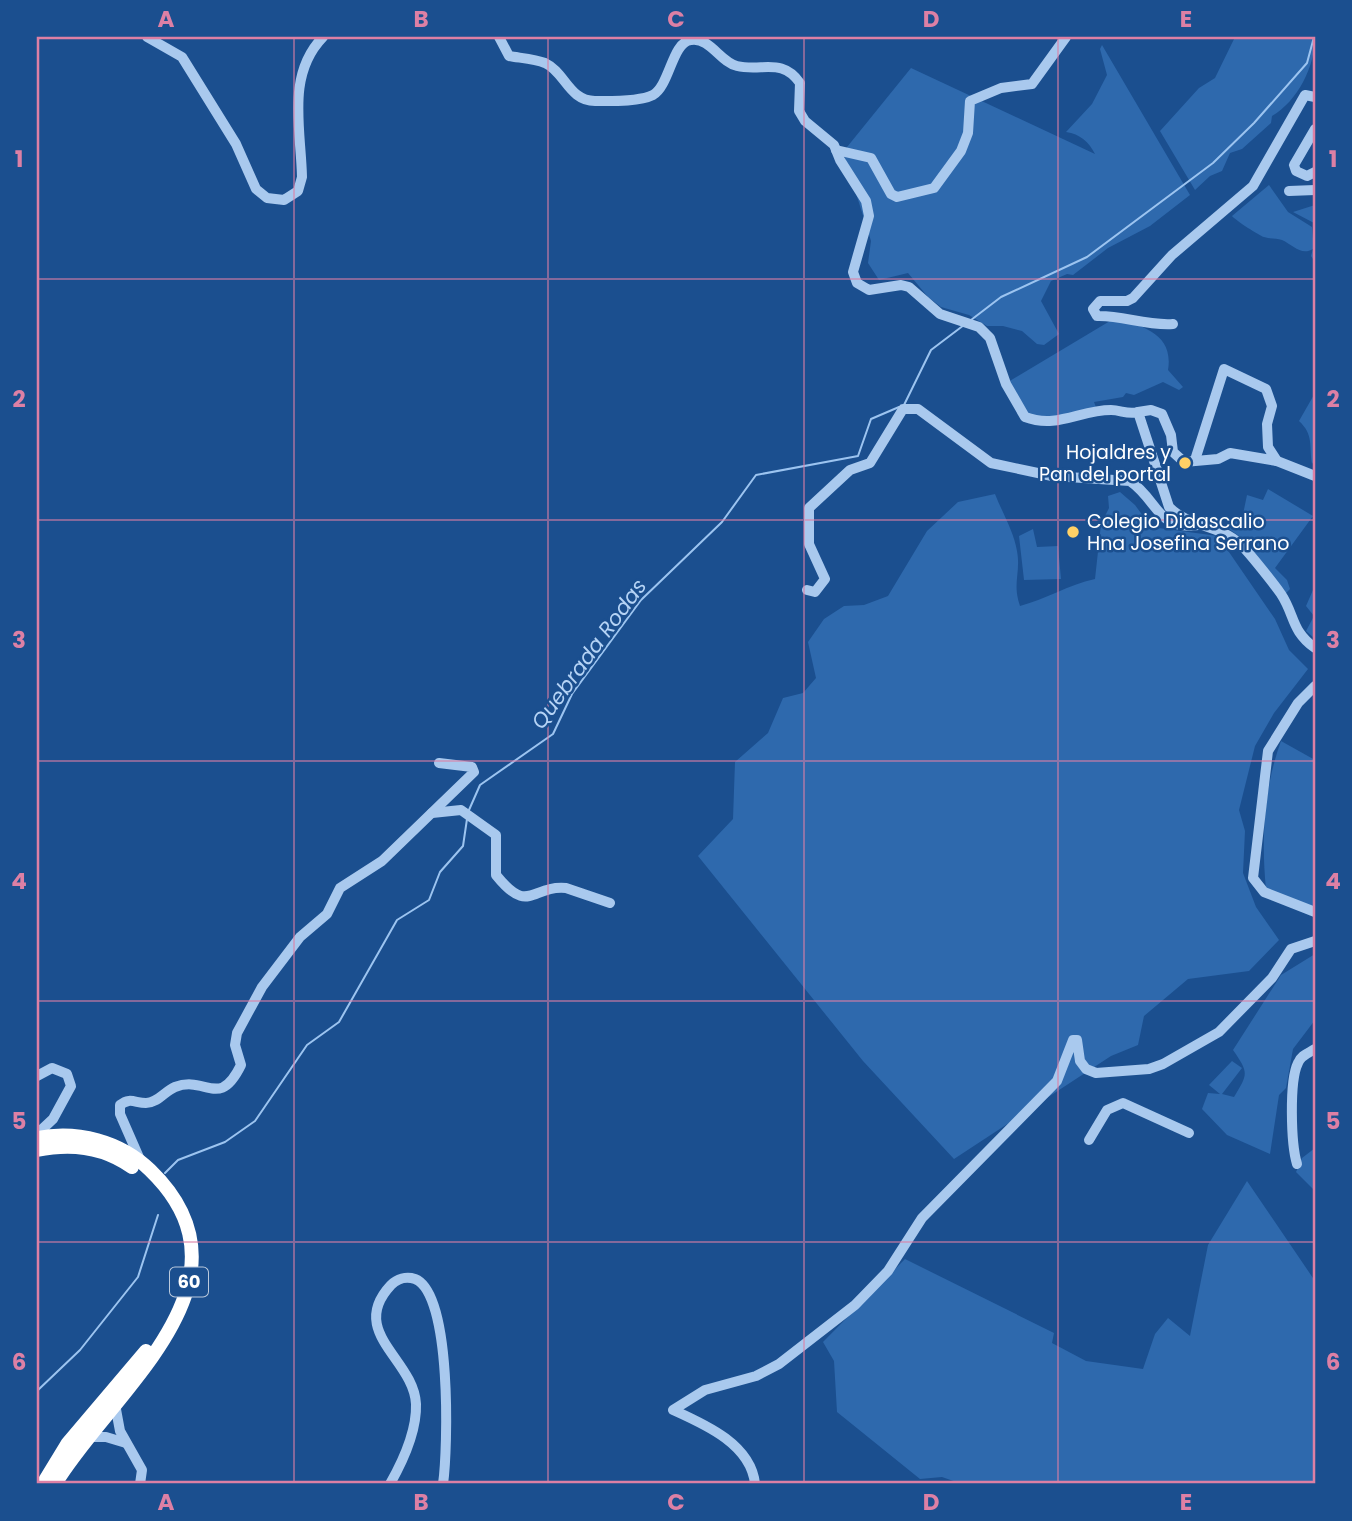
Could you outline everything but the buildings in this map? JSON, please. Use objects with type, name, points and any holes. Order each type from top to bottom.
[{"type":"highway","name":"60","points":[[37,1136],[69,1135],[94,1139],[119,1148],[141,1162],[166,1188],[181,1214],[189,1243],[190,1272],[185,1301],[173,1328],[87,1437],[55,1484]]},
{"type":"highway","name":"60","points":[[37,1150],[69,1146],[89,1149],[109,1155],[136,1170],[166,1204],[176,1224],[182,1258],[178,1292],[165,1323],[68,1443],[43,1484]]},
{"type":"street","points":[[147,37],[182,57],[236,144],[256,189],[267,198],[284,200],[298,191],[302,177],[300,75],[310,50],[323,37]]},
{"type":"street","points":[[499,37],[509,55],[544,62],[578,96],[592,101],[654,94],[664,84],[683,44],[691,40],[704,42],[737,66],[774,65],[788,69],[800,83],[799,111],[804,121],[834,145],[866,201],[869,216],[854,262],[853,272],[857,283],[869,290],[901,285],[909,288],[940,314],[969,322],[990,338],[1006,384],[1025,417],[1044,423],[1064,422],[1109,410],[1130,414],[1151,410],[1162,414],[1175,456],[1184,462],[1218,459],[1230,453],[1277,461],[1315,476]]},
{"type":"street","points":[[836,150],[871,158],[891,194],[897,197],[934,188],[961,151],[968,133],[971,101],[1001,88],[1032,84],[1066,37]]},
{"type":"street","points":[[1173,324],[1145,324],[1111,315],[1097,316],[1093,309],[1100,301],[1127,301],[1133,298],[1172,256],[1247,192],[1262,172],[1305,95],[1315,97]]},
{"type":"street","points":[[1315,129],[1294,165],[1301,174],[1307,176],[1315,172]]},
{"type":"street","points":[[1289,191],[1315,190]]},
{"type":"street","points":[[1195,460],[1224,369],[1266,389],[1272,406],[1267,424],[1268,447],[1277,461]]},
{"type":"street","points":[[807,590],[820,590],[825,579],[809,544],[809,508],[850,470],[870,463],[903,409],[918,409],[991,463],[1052,476],[1130,481],[1140,487],[1171,524],[1182,527],[1199,525]]},
{"type":"street","points":[[1138,412],[1168,507],[1199,525],[1222,531],[1241,544],[1281,594],[1293,626],[1315,648]]},
{"type":"street","points":[[1315,686],[1298,703],[1268,751],[1254,878],[1264,892],[1315,912]]},
{"type":"street","points":[[141,1162],[120,1114],[120,1105],[131,1100],[150,1103],[183,1085],[217,1091],[227,1086],[241,1065],[235,1045],[237,1033],[262,987],[300,937],[327,914],[340,888],[382,861],[474,772],[472,767],[458,763],[439,763]]},
{"type":"street","points":[[431,813],[461,810],[496,835],[496,875],[507,889],[519,896],[532,897],[559,887],[610,903]]},
{"type":"street","points":[[755,1484],[747,1462],[723,1437],[673,1410],[705,1390],[757,1376],[779,1364],[855,1305],[888,1271],[922,1218],[1056,1081],[1073,1040],[1077,1040],[1080,1060],[1086,1069],[1097,1073],[1149,1069],[1163,1064],[1220,1032],[1272,978],[1291,949],[1315,941]]},
{"type":"street","points":[[1297,1164],[1291,1146],[1295,1074],[1302,1056],[1315,1049]]},
{"type":"street","points":[[37,1076],[52,1068],[67,1074],[71,1086],[53,1119],[37,1136]]},
{"type":"street","points":[[1089,1140],[1107,1110],[1123,1104],[1189,1133]]},
{"type":"street","points":[[390,1484],[409,1444],[416,1405],[413,1385],[379,1334],[377,1311],[388,1288],[395,1281],[406,1278],[414,1279],[426,1289],[442,1344],[448,1387],[443,1484]]},
{"type":"street","points":[[115,1404],[120,1431],[142,1470],[140,1484]]},
{"type":"street","points":[[87,1437],[106,1437],[126,1443]]},
{"type":"shaded area","points":[[1235,37],[1315,37],[1312,59],[1297,92],[1272,116],[1271,123],[1242,149],[1230,153],[1222,171],[1210,176],[1195,190],[1160,131],[1199,88],[1215,78]]},
{"type":"shaded area","points":[[1102,45],[1190,195],[1150,226],[1108,248],[1073,275],[1067,274],[1051,281],[1041,301],[1059,334],[1044,345],[1037,344],[1022,331],[1003,326],[987,326],[969,315],[941,307],[928,297],[908,273],[879,280],[868,263],[871,241],[843,152],[911,68],[1095,154],[1084,139],[1066,132],[1092,104],[1107,75],[1100,49]]},
{"type":"shaded area","points":[[1269,185],[1288,212],[1312,227],[1315,262],[1311,256],[1313,249],[1301,251],[1282,240],[1264,237],[1232,216]]},
{"type":"shaded area","points":[[1315,205],[1315,234],[1314,223],[1293,212]]},
{"type":"shaded area","points":[[1115,318],[1146,328],[1161,340],[1169,358],[1168,370],[1183,387],[1179,390],[1163,382],[1134,395],[1126,393],[1123,397],[1094,402],[1097,410],[1054,420],[1024,414],[1008,382]]},
{"type":"shaded area","points":[[1315,393],[1315,459],[1312,464],[1309,436],[1299,421]]},
{"type":"shaded area","points":[[1268,489],[1313,516],[1275,568],[1287,580],[1290,589],[1285,594],[1239,536],[1226,527],[1229,521],[1242,519],[1247,495],[1263,500]]},
{"type":"shaded area","points":[[1120,492],[1135,505],[1151,527],[1218,536],[1275,619],[1289,650],[1308,669],[1274,713],[1255,746],[1239,810],[1245,831],[1243,873],[1256,907],[1279,940],[1249,971],[1188,979],[1144,1016],[1138,1045],[1111,1056],[954,1159],[863,1061],[698,856],[733,819],[735,762],[768,733],[783,698],[803,693],[816,678],[808,642],[824,619],[844,606],[864,605],[888,596],[927,531],[958,502],[995,494],[1015,544],[1020,606],[1095,579],[1101,524],[1109,508],[1108,496]]},
{"type":"shaded area","points":[[1033,529],[1037,547],[1058,546],[1061,579],[1024,580],[1019,536]]},
{"type":"shaded area","points":[[1313,590],[1315,639],[1306,631],[1314,616],[1306,606]]},
{"type":"shaded area","points":[[1281,741],[1315,760],[1315,910],[1266,889],[1265,814],[1267,795]]},
{"type":"shaded area","points":[[1315,954],[1315,1020],[1293,1049],[1286,1088],[1279,1095],[1270,1154],[1227,1135],[1202,1109],[1208,1093],[1220,1094],[1209,1085],[1232,1061],[1242,1068],[1222,1094],[1234,1097],[1245,1074],[1242,1064],[1233,1050],[1281,975]]},
{"type":"shaded area","points":[[1315,1148],[1315,1191],[1296,1172],[1302,1158]]},
{"type":"shaded area","points":[[1247,1181],[1315,1281],[1315,1484],[962,1484],[942,1477],[920,1479],[837,1412],[834,1361],[823,1342],[905,1259],[1054,1333],[1052,1343],[1086,1361],[1143,1369],[1155,1334],[1168,1318],[1190,1336],[1208,1245]]},
{"type":"waterway","name":"Quebrada Rodas","points":[[971,320],[1001,297],[1087,257],[1213,163],[1254,123],[1307,63],[1314,37]]},
{"type":"waterway","name":"Quebrada Rodas","points":[[904,405],[931,350],[964,325]]},
{"type":"waterway","name":"Quebrada Rodas","points":[[469,810],[480,785],[553,734],[572,694],[641,600],[722,522],[756,475],[858,456],[871,419],[899,407]]},
{"type":"waterway","name":"Quebrada Rodas","points":[[165,1173],[178,1160],[225,1142],[255,1121],[307,1045],[339,1022],[397,920],[429,900],[440,872],[463,846],[467,819]]},
{"type":"waterway","name":"Quebrada Rodas","points":[[37,1391],[80,1350],[138,1277],[158,1215]]},
{"type":"place","name":"Hojaldres y Pan del portal","points":[[1185,463]]},
{"type":"place","name":"Colegio Didascalio Hna Josefina Serrano","points":[[1073,532]]}]
